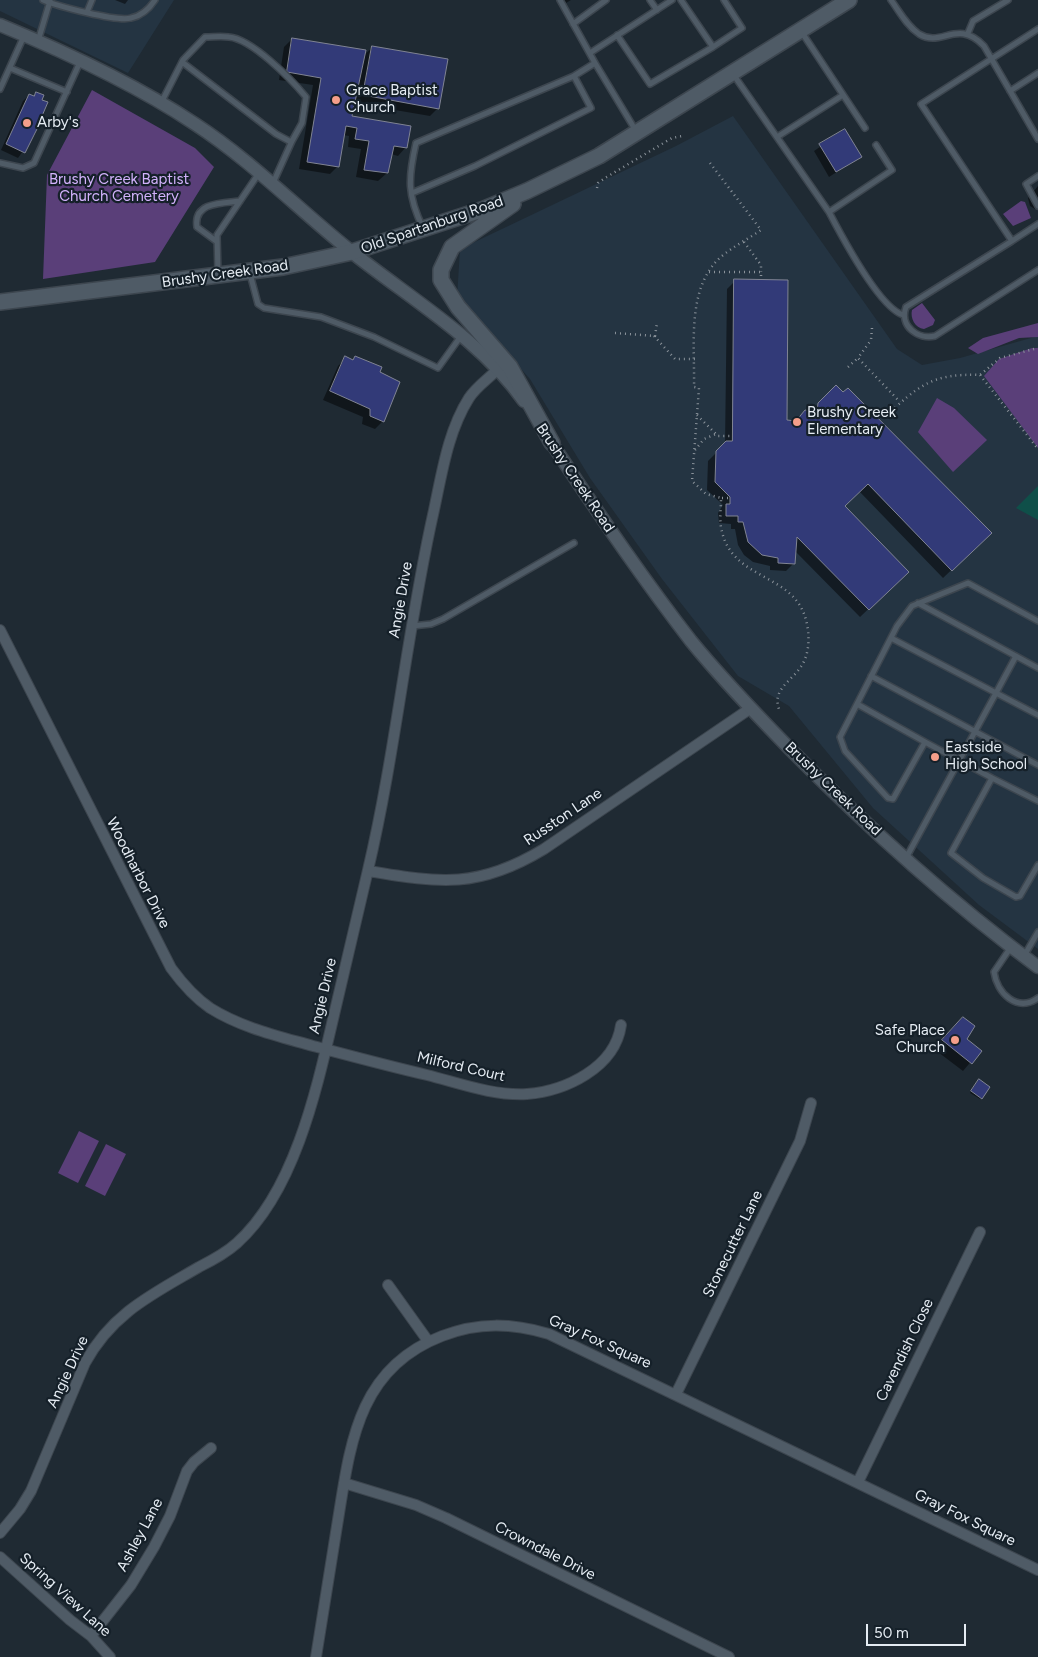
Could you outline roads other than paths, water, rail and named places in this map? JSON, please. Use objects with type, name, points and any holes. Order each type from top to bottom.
[{"type":"main road","name":"Old Spartanburg Road","points":[[352,252],[484,209],[543,184],[599,156],[849,0]]},
{"type":"main road","points":[[543,184],[452,247],[443,263],[441,280],[458,307],[510,367],[552,443]]},
{"type":"main road","name":"Brushy Creek Road","points":[[0,302],[283,267],[352,252]]},
{"type":"street","name":"Old Spartanburg Road","points":[[0,25],[80,62],[160,103],[196,124],[273,183],[352,252]]},
{"type":"street","name":"Brushy Creek Road","points":[[352,252],[461,336],[497,370],[518,394],[600,517],[692,641],[750,708],[840,799],[942,892],[1038,967]]},
{"type":"street","name":"Angie Drive","points":[[0,1534],[20,1509],[31,1491],[85,1363],[95,1344],[123,1314],[223,1254],[248,1232],[278,1188],[301,1136],[326,1049],[390,770],[412,626],[428,538],[452,437],[470,397],[497,370]]},
{"type":"street","name":"Woodharbor Drive","points":[[0,630],[170,968],[182,983],[210,1007],[243,1024],[326,1049]]},
{"type":"street","name":"Russton Lane","points":[[368,871],[448,882],[480,877],[511,866],[544,849],[750,708]]},
{"type":"street","name":"Milford Court","points":[[326,1049],[499,1093],[527,1094],[562,1087],[584,1076],[609,1052],[621,1025]]},
{"type":"street","name":"Stonecutter Lane","points":[[676,1394],[800,1141],[811,1103]]},
{"type":"street","name":"Cavendish Close","points":[[858,1482],[980,1232]]},
{"type":"street","points":[[388,1285],[428,1341]]},
{"type":"street","name":"Gray Fox Square","points":[[316,1657],[351,1442],[360,1415],[370,1396],[395,1362],[428,1341],[469,1327],[499,1324],[524,1327],[549,1334],[586,1350],[1038,1570]]},
{"type":"street","name":"Ashley Lane","points":[[91,1636],[130,1585],[154,1547],[170,1516],[188,1471],[194,1462],[211,1448]]},
{"type":"street","name":"Crowndale Drive","points":[[344,1483],[416,1505],[446,1518],[729,1657]]},
{"type":"street","name":"Spring View Lane","points":[[0,1557],[70,1620],[91,1636],[110,1657]]},
{"type":"lane","points":[[43,0],[87,12],[128,19],[142,15],[155,0]]},
{"type":"lane","points":[[87,12],[92,0]]},
{"type":"lane","points":[[560,0],[637,133]]},
{"type":"lane","points":[[573,24],[606,0]]},
{"type":"lane","points":[[650,0],[657,10]]},
{"type":"lane","points":[[590,53],[672,0]]},
{"type":"lane","points":[[681,0],[713,47]]},
{"type":"lane","points":[[618,35],[650,84],[742,28],[724,0]]},
{"type":"lane","points":[[891,0],[910,27],[919,34],[934,37],[968,33],[975,36],[991,57],[1038,139]]},
{"type":"lane","points":[[968,33],[973,20],[1008,0]]},
{"type":"lane","points":[[38,42],[50,2]]},
{"type":"lane","points":[[1012,241],[921,104],[991,57],[1038,29]]},
{"type":"lane","points":[[801,30],[865,128]]},
{"type":"lane","points":[[0,89],[24,35]]},
{"type":"lane","points":[[160,103],[182,62],[205,37],[231,37],[259,52],[278,66],[306,97],[302,123],[291,142],[273,183]]},
{"type":"lane","points":[[0,163],[23,168],[34,163],[80,62]]},
{"type":"lane","points":[[182,62],[276,134],[291,142]]},
{"type":"lane","points":[[424,228],[415,211],[409,176],[416,144],[574,76],[595,63]]},
{"type":"lane","points":[[10,68],[67,92]]},
{"type":"lane","points":[[733,73],[829,212],[846,246],[883,300],[903,315]]},
{"type":"lane","points":[[1010,91],[1038,74]]},
{"type":"lane","points":[[412,193],[475,166],[591,108],[574,76]]},
{"type":"lane","points":[[777,137],[843,95]]},
{"type":"lane","points":[[829,212],[892,170],[876,145]]},
{"type":"lane","points":[[218,275],[216,242],[221,228],[260,173]]},
{"type":"lane","points":[[1038,176],[1026,184],[1038,206]]},
{"type":"lane","points":[[216,242],[197,227],[198,213],[212,204],[240,201]]},
{"type":"lane","points":[[1038,224],[906,308],[903,315],[904,322],[914,333],[926,338],[935,336],[1038,270]]},
{"type":"lane","points":[[250,271],[258,304],[264,308],[321,317],[374,337],[438,368],[461,336]]},
{"type":"lane","points":[[412,626],[430,624],[443,619],[574,542]]},
{"type":"lane","points":[[924,742],[894,799],[888,798],[844,751],[840,738],[891,638],[912,606],[968,583],[1038,621]]},
{"type":"lane","points":[[918,603],[1038,668]]},
{"type":"lane","points":[[891,638],[1038,715]]},
{"type":"lane","points":[[906,858],[1016,656]]},
{"type":"lane","points":[[871,676],[1038,765]]},
{"type":"lane","points":[[857,704],[924,742],[1038,801]]},
{"type":"lane","points":[[992,778],[952,854],[983,878],[1016,897],[1020,896],[1038,865]]},
{"type":"lane","points":[[1024,956],[1038,932]]},
{"type":"lane","points":[[1011,947],[994,972],[996,985],[1004,995],[1018,1003],[1031,1003],[1038,998]]},
{"type":"place","name":"Grace Baptist Church","points":[[336,100]]},
{"type":"place","name":"Arby's","points":[[27,123]]},
{"type":"place","name":"Brushy Creek Elementary","points":[[797,422]]},
{"type":"place","name":"Eastside High School","points":[[935,757]]},
{"type":"place","name":"Safe Place Church","points":[[955,1040]]},
{"type":"park label","name":"Brushy Creek Baptist Church Cemetery","points":[[119,188]]}]
